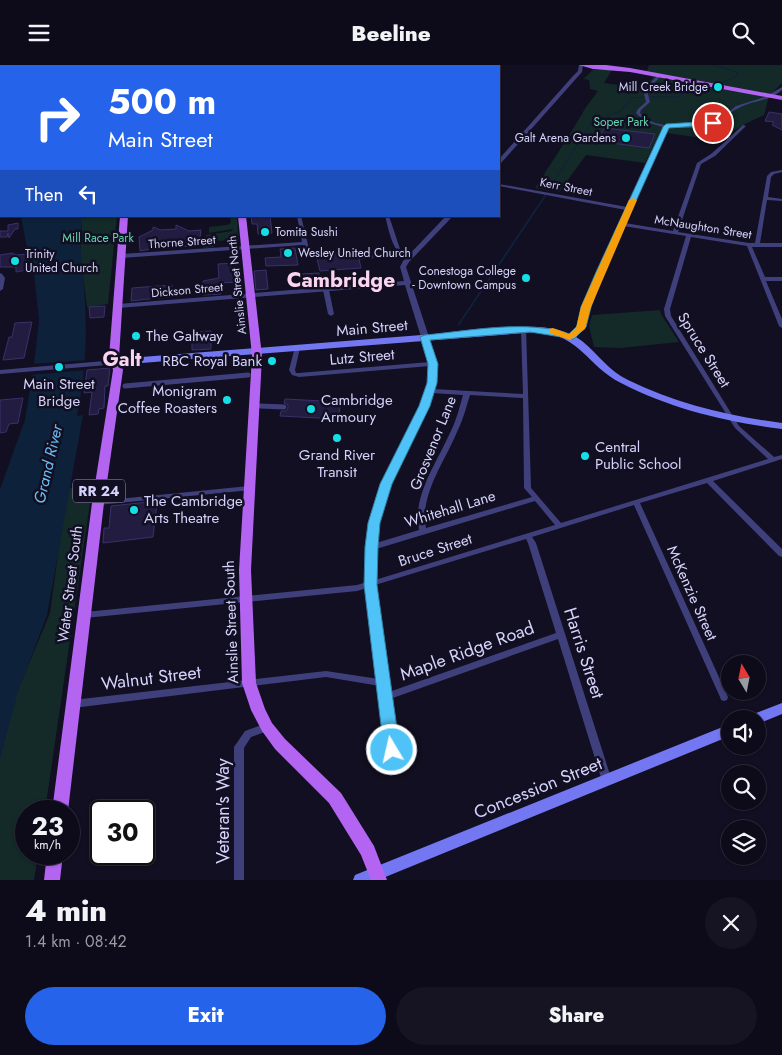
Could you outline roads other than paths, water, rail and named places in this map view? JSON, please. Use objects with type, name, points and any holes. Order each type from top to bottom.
[{"type":"main road","points":[[593,67],[603,65]]},
{"type":"main road","points":[[610,65],[625,70]]},
{"type":"main road","points":[[581,67],[625,70],[782,98]]},
{"type":"main road","name":"RR 24","points":[[116,363],[114,357],[124,217]]},
{"type":"main road","name":"Ainslie Street North","points":[[242,217],[256,351]]},
{"type":"main road","name":"Main Street","points":[[116,363],[542,329],[570,337],[580,344],[604,370],[620,380],[676,403],[732,419],[782,426]]},
{"type":"main road","name":"Ainslie Street South","points":[[256,351],[246,599],[249,683],[258,710],[267,727],[280,744],[334,798],[361,839],[378,877]]},
{"type":"main road","name":"Water Street South","points":[[61,800],[98,503],[118,370],[116,363]]},
{"type":"main road","points":[[766,715],[782,708]]},
{"type":"main road","name":"Concession Street","points":[[360,880],[378,877],[721,733]]},
{"type":"main road","points":[[52,880],[54,865]]},
{"type":"street","points":[[500,161],[581,67]]},
{"type":"street","points":[[659,76],[645,90],[648,101],[638,113],[646,120],[666,127],[713,123],[725,118],[736,107],[775,95],[782,88]]},
{"type":"street","points":[[713,123],[725,129],[728,139]]},
{"type":"street","points":[[675,233],[699,163],[713,155],[744,126]]},
{"type":"street","points":[[570,337],[581,327],[586,307],[666,127]]},
{"type":"street","points":[[757,245],[769,177],[773,173],[782,171]]},
{"type":"street","name":"Kerr Street","points":[[500,185],[629,209]]},
{"type":"street","points":[[766,198],[782,200]]},
{"type":"street","points":[[299,217],[307,253]]},
{"type":"street","points":[[387,217],[398,250],[409,258]]},
{"type":"street","points":[[386,767],[392,750],[371,585],[374,523],[386,484],[430,391],[433,377],[433,364],[407,283],[404,267],[409,258],[449,217]]},
{"type":"street","name":"McNaughton Street","points":[[622,224],[749,245],[782,245]]},
{"type":"street","name":"Spruce Street","points":[[689,235],[667,312],[736,427],[773,460]]},
{"type":"street","name":"Thorne Street","points":[[121,256],[304,243]]},
{"type":"street","points":[[749,245],[780,317],[782,326]]},
{"type":"street","points":[[0,275],[2,278],[0,289]]},
{"type":"street","points":[[763,279],[782,279]]},
{"type":"street","name":"Dickson Street","points":[[118,306],[407,283]]},
{"type":"street","points":[[326,290],[331,314]]},
{"type":"street","points":[[524,329],[528,488],[559,525]]},
{"type":"street","name":"Lutz Street","points":[[297,348],[292,371],[294,374],[299,375],[433,364]]},
{"type":"street","name":"Main Street","points":[[0,373],[116,363]]},
{"type":"street","points":[[125,386],[248,375]]},
{"type":"street","points":[[430,391],[526,396]]},
{"type":"street","name":"Grosvenor Lane","points":[[424,532],[421,525],[422,508],[458,423],[467,393]]},
{"type":"street","points":[[260,406],[284,407]]},
{"type":"street","name":"Bruce Street","points":[[85,615],[357,588],[371,585],[782,457]]},
{"type":"street","points":[[708,480],[782,554]]},
{"type":"street","points":[[98,503],[249,488]]},
{"type":"street","name":"Whitehall Lane","points":[[372,547],[536,498]]},
{"type":"street","name":"McKenzie Street","points":[[636,502],[721,690]]},
{"type":"street","name":"Harris Street","points":[[527,535],[532,543],[607,781]]},
{"type":"street","name":"Maple Ridge Road","points":[[384,697],[561,635]]},
{"type":"street","name":"Walnut Street","points":[[73,704],[326,673],[382,683]]},
{"type":"street","name":"Veteran's Way","points":[[239,880],[239,747],[248,734],[267,727]]},
{"type":"water","name":"Grand River","points":[[21,217],[80,217],[86,335],[84,374],[77,416],[83,415],[47,615],[18,692],[0,758],[0,489],[25,420],[39,320],[33,264],[26,243]]},
{"type":"waterway","points":[[651,97],[677,97],[688,91],[713,91],[719,84],[737,76],[737,72],[713,65]]},
{"type":"waterway","points":[[548,191],[592,121],[621,111],[631,98],[644,97]]},
{"type":"waterway","points":[[459,324],[545,196]]},
{"type":"place","name":"Mill Creek Bridge","points":[[718,87]]},
{"type":"place","name":"Galt Arena Gardens","points":[[626,138]]},
{"type":"place","name":"Tomita Sushi","points":[[265,232]]},
{"type":"place","name":"Wesley United Church","points":[[288,253]]},
{"type":"place","name":"Trinity United Church","points":[[15,261]]},
{"type":"place","name":"Conestoga College - Downtown Campus","points":[[526,278]]},
{"type":"place","name":"The Galtway","points":[[136,336]]},
{"type":"place","name":"RBC Royal Bank","points":[[272,361]]},
{"type":"place","name":"Main Street Bridge","points":[[59,367]]},
{"type":"place","name":"Monigram Coffee Roasters","points":[[227,400]]},
{"type":"place","name":"Cambridge Armoury","points":[[311,409]]},
{"type":"place","name":"Grand River Transit","points":[[337,438]]},
{"type":"place","name":"Central Public School","points":[[585,456]]},
{"type":"place","name":"The Cambridge Arts Theatre","points":[[134,510]]},
{"type":"district","name":"Cambridge","points":[[341,280]]},
{"type":"district","name":"Galt","points":[[122,359]]},
{"type":"park label","name":"Soper Park","points":[[621,122]]},
{"type":"park label","name":"Mill Race Park","points":[[98,238]]}]
